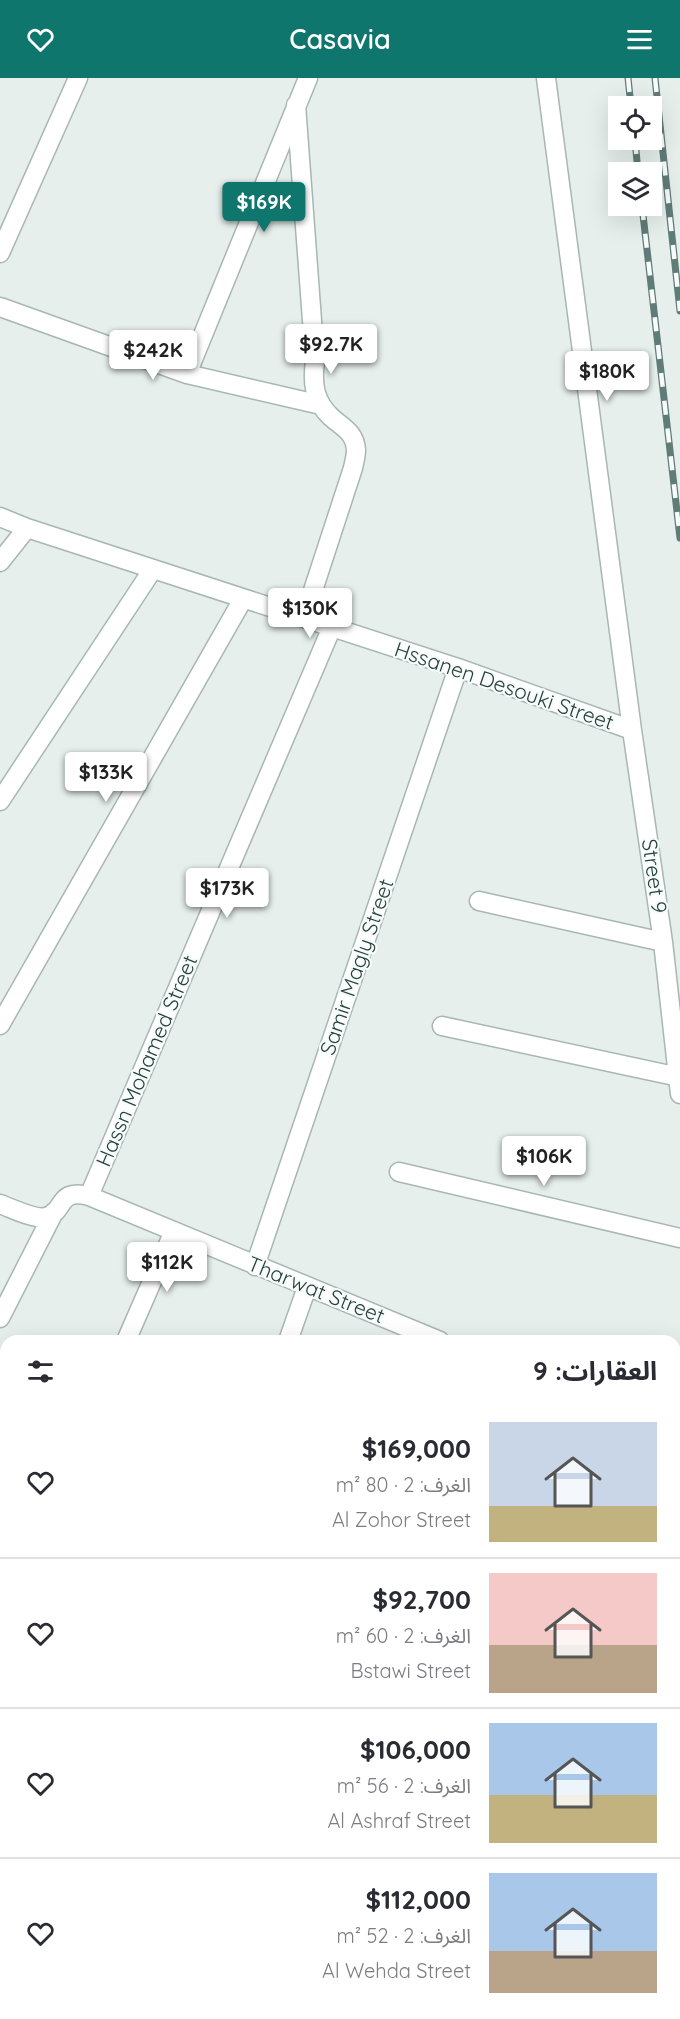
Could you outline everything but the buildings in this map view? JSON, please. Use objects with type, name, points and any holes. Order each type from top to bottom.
[{"type":"street","points":[[0,254],[78,78]]},
{"type":"street","points":[[187,374],[308,78]]},
{"type":"street","name":"Street 9","points":[[546,78],[632,730],[663,942],[679,1086]]},
{"type":"street","points":[[297,105],[315,361],[312,381],[321,405],[331,417],[348,429],[356,448],[353,468],[304,618]]},
{"type":"street","points":[[0,307],[187,374],[321,405]]},
{"type":"street","name":"Hssanen Desouki Street","points":[[0,517],[27,528],[458,668],[632,730]]},
{"type":"street","points":[[0,562],[27,528]]},
{"type":"street","points":[[0,801],[153,569]]},
{"type":"street","points":[[0,1025],[243,599]]},
{"type":"street","name":"Hassn Mohamed Street","points":[[89,1196],[332,627]]},
{"type":"street","name":"Samir Magly Street","points":[[255,1266],[458,668]]},
{"type":"street","points":[[479,901],[663,942]]},
{"type":"street","points":[[442,1026],[679,1086]]},
{"type":"street","points":[[399,1172],[680,1238]]},
{"type":"street","points":[[0,1204],[36,1217],[46,1217],[67,1197],[77,1193],[89,1196]]},
{"type":"street","name":"Tharwat Street","points":[[89,1196],[425,1335]]},
{"type":"street","points":[[0,1317],[57,1208]]},
{"type":"street","points":[[129,1335],[174,1231]]},
{"type":"street","points":[[290,1335],[307,1287]]},
{"type":"railway","points":[[628,78],[630,96]]},
{"type":"railway","points":[[655,78],[680,311]]},
{"type":"railway","points":[[636,150],[637,162]]},
{"type":"railway","points":[[643,216],[680,538]]}]
